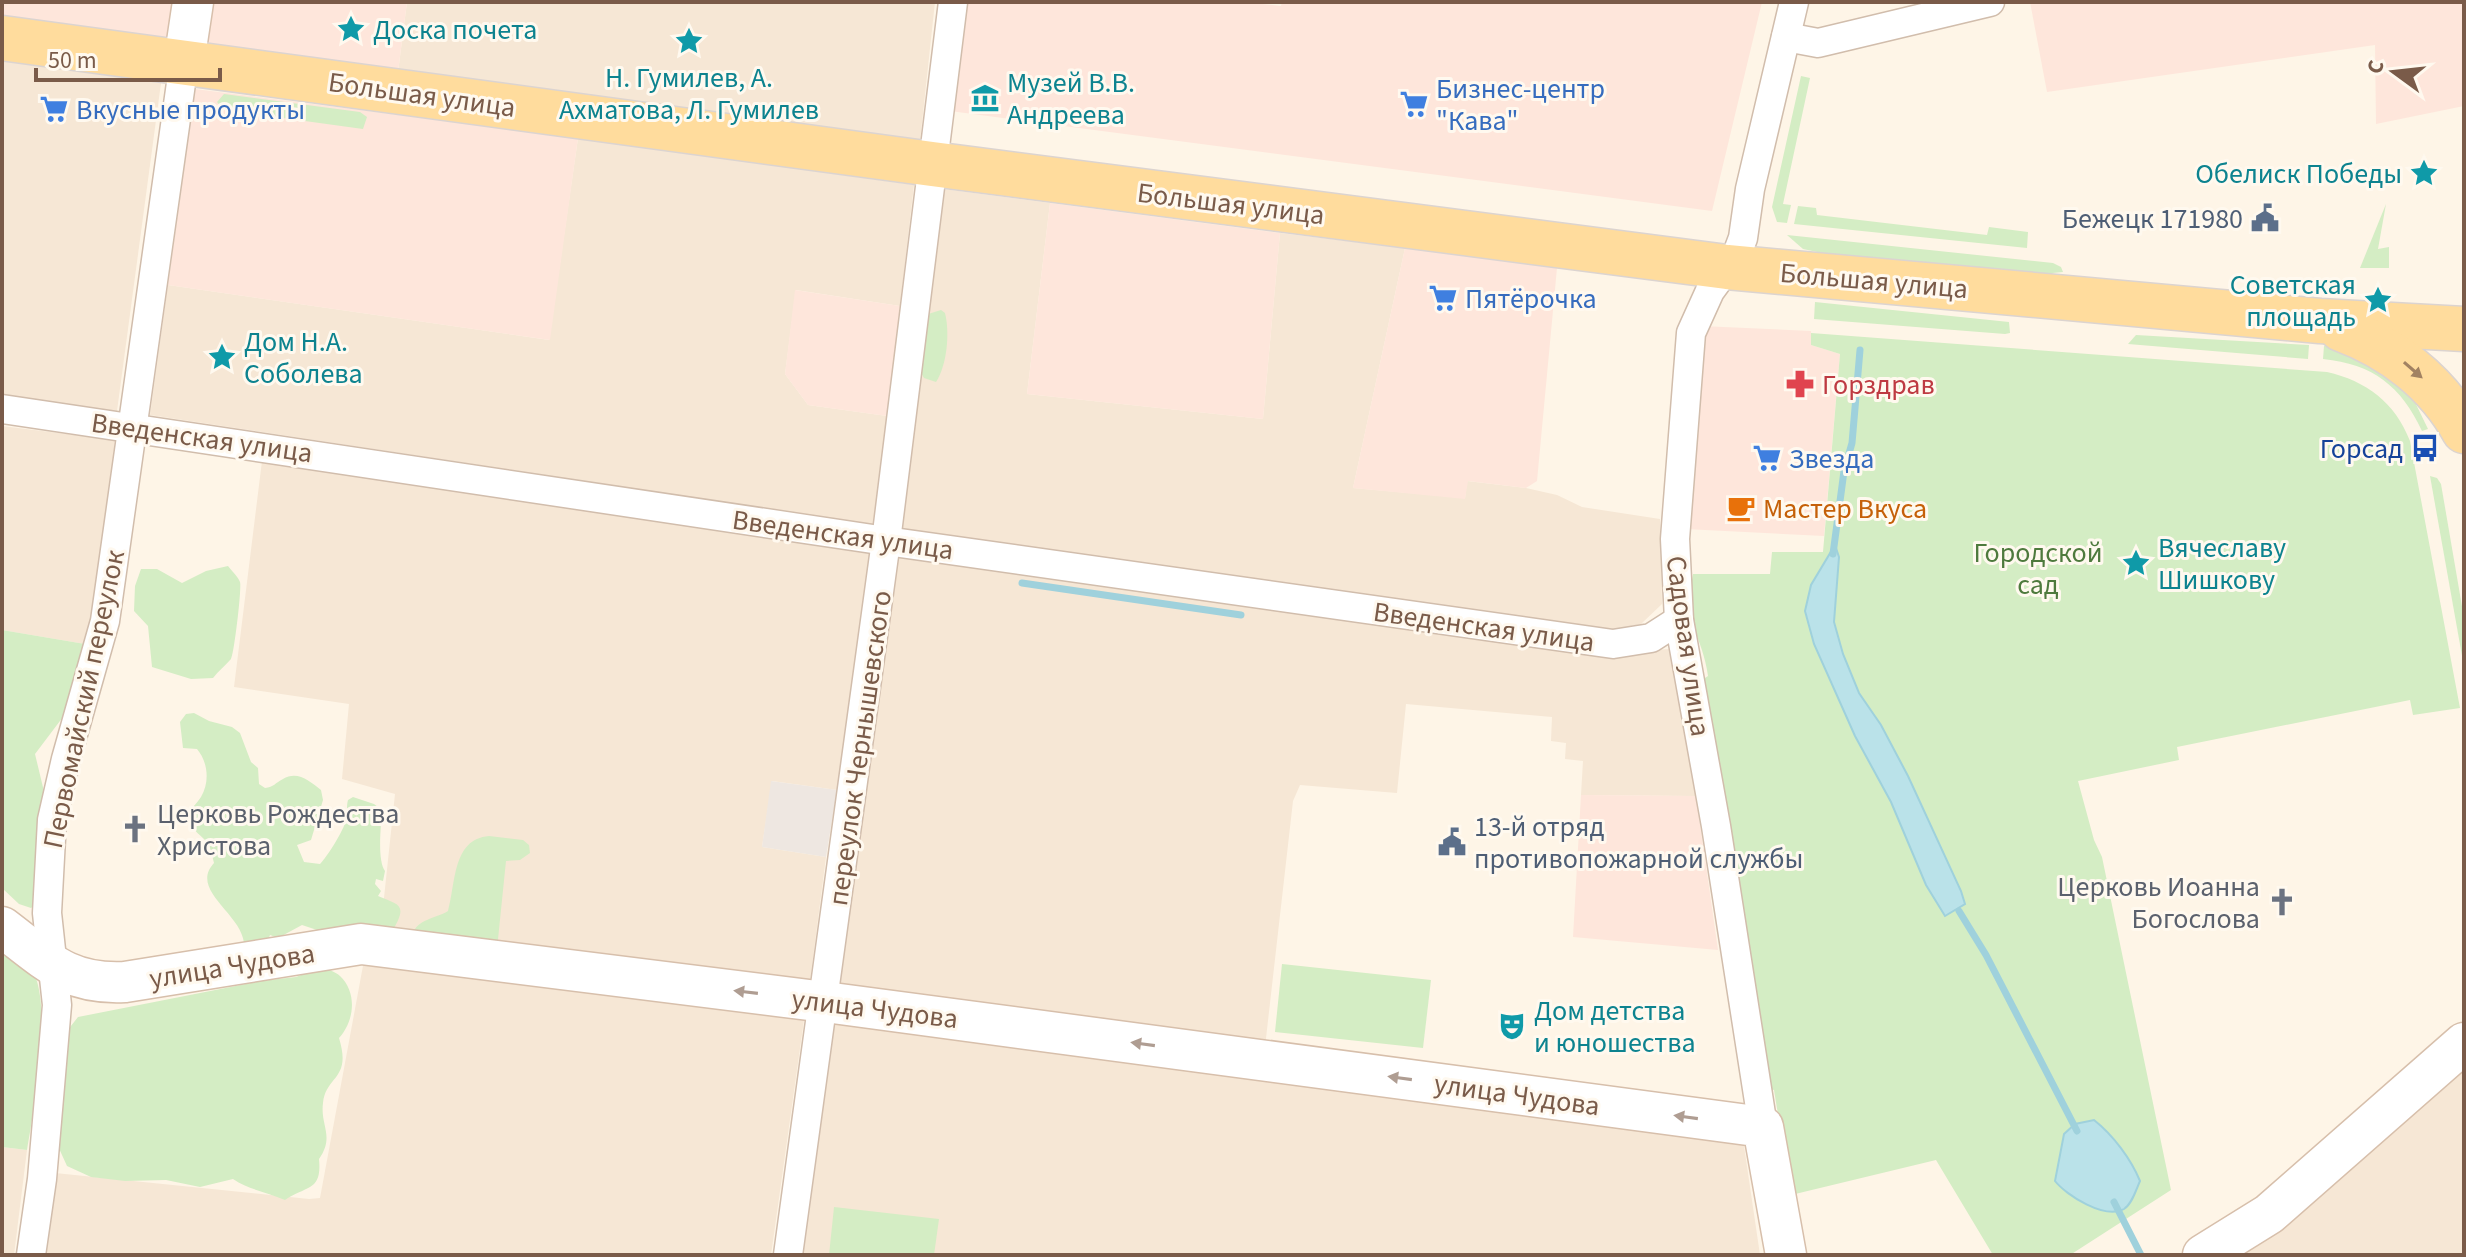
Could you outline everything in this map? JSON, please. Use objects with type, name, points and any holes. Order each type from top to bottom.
[{"type":"main road","name":"Большая улица","points":[[2,38],[932,164],[1727,267],[2320,321],[2464,329]]},
{"type":"main road","points":[[2320,321],[2352,333],[2401,359],[2434,390],[2464,431]]},
{"type":"street","name":"Первомайский переулок","points":[[31,1255],[42,1179],[57,1005],[47,913],[52,820],[105,621],[193,2]]},
{"type":"street","name":"переулок Чернышевского","points":[[788,1255],[886,541],[953,2]]},
{"type":"street","name":"Садовая улица","points":[[1786,1255],[1679,620],[1675,539],[1691,333],[1710,291],[1737,254],[1743,238],[1750,189],[1794,2]]},
{"type":"street","points":[[1786,37],[1818,43],[1990,2]]},
{"type":"street","name":"Введенская улица","points":[[2,409],[133,426],[886,541],[1613,644],[1651,638],[1679,620]]},
{"type":"street","name":"улица Чудова","points":[[2,927],[53,966],[75,978],[99,983],[125,982],[361,944],[825,1002],[1763,1127]]},
{"type":"street","points":[[2203,1255],[2269,1214],[2464,1043]]},
{"type":"shaded area","points":[[2,2],[175,2],[171,40],[2,18]]},
{"type":"shaded area","points":[[210,2],[407,2],[398,72],[205,45]]},
{"type":"shaded area","points":[[407,2],[935,2],[920,141],[398,72]]},
{"type":"shaded area","points":[[964,2],[1244,2],[1281,6],[1282,2],[1762,2],[1712,211],[950,111]]},
{"type":"shaded area","points":[[2030,2],[2464,2],[2464,106],[2376,124],[2375,45],[2047,92]]},
{"type":"shaded area","points":[[2,61],[161,83],[117,411],[2,396]]},
{"type":"shaded area","points":[[195,89],[578,138],[550,340],[168,285]]},
{"type":"shaded area","points":[[578,138],[914,185],[900,306],[796,290],[785,374],[808,405],[887,416],[874,525],[150,415],[168,285],[549,340]]},
{"type":"shaded area","points":[[943,189],[1050,203],[1027,394],[1263,419],[1280,233],[1405,248],[1353,488],[1465,498],[1467,481],[1526,488],[1557,495],[1582,507],[1660,519],[1662,604],[1641,624],[1605,631],[901,531]]},
{"type":"shaded area","points":[[1050,203],[1280,233],[1263,419],[1027,394]]},
{"type":"shaded area","points":[[1405,248],[1557,268],[1537,481],[1526,488],[1468,481],[1465,499],[1353,488]]},
{"type":"shaded area","points":[[795,290],[900,306],[887,416],[808,405],[785,374]]},
{"type":"shaded area","points":[[1701,326],[1811,331],[1811,345],[1840,354],[1824,536],[1685,529]]},
{"type":"shaded area","points":[[2,426],[115,440],[91,645],[2,630]]},
{"type":"shaded area","points":[[262,461],[870,551],[837,790],[772,781],[762,847],[826,857],[810,981],[381,926],[395,794],[342,779],[349,704],[234,687]]},
{"type":"shaded area","points":[[898,554],[1601,652],[1672,649],[1696,796],[1581,795],[1583,761],[1565,759],[1566,743],[1551,741],[1552,717],[1406,704],[1397,793],[1300,785],[1293,801],[1265,1047],[838,991]]},
{"type":"shaded area","points":[[771,781],[837,790],[826,857],[762,847]]},
{"type":"shaded area","points":[[1581,795],[1696,796],[1718,950],[1573,937]]},
{"type":"shaded area","points":[[365,955],[805,1013],[771,1255],[44,1255],[55,1173],[320,1198]]},
{"type":"shaded area","points":[[835,1017],[1743,1139],[1760,1255],[802,1255]]},
{"type":"shaded area","points":[[2464,1059],[2464,1255],[2233,1255]]},
{"type":"shaded area","points":[[2,1147],[27,1150],[14,1255],[2,1255]]},
{"type":"green space","points":[[1801,76],[1810,78],[1783,204],[1791,205],[1787,223],[1777,222],[1772,207]]},
{"type":"green space","points":[[224,94],[360,112],[367,117],[363,129],[224,110],[217,102]]},
{"type":"green space","points":[[2386,204],[2378,249],[2389,247],[2389,268],[2360,268]]},
{"type":"green space","points":[[1798,206],[1816,208],[1817,215],[1987,235],[1989,227],[2028,232],[2027,248],[1794,224]]},
{"type":"green space","points":[[1787,235],[2053,263],[2063,272],[2042,274],[1822,253],[1803,249]]},
{"type":"green space","points":[[1815,302],[2009,322],[2010,333],[1814,319]]},
{"type":"green space","points":[[941,310],[945,313],[947,339],[943,367],[936,382],[924,378],[920,371],[925,315]]},
{"type":"green space","name":"Городской сад","points":[[1811,333],[2327,372],[2354,381],[2378,395],[2396,415],[2410,441],[2460,708],[2413,715],[2410,700],[2177,747],[2179,760],[2078,781],[2094,840],[2102,857],[2171,1190],[2070,1255],[1993,1255],[1936,1160],[1791,1195],[1774,1090],[1770,1089],[1705,687],[1707,669],[1691,620],[1690,600],[1693,574],[1770,574],[1772,552],[1823,552],[1840,354],[1811,345]]},
{"type":"green space","points":[[2136,335],[2309,345],[2308,359],[2128,344]]},
{"type":"green space","points":[[2324,346],[2345,349],[2411,394],[2428,429],[2422,431],[2405,401],[2371,372],[2323,359]]},
{"type":"green space","points":[[2430,476],[2437,478],[2441,484],[2464,618],[2464,667]]},
{"type":"green space","points":[[228,566],[239,580],[240,587],[231,659],[213,678],[191,679],[152,667],[148,626],[134,611],[135,586],[141,569],[157,569],[182,583],[206,571]]},
{"type":"green space","points":[[2,630],[91,645],[69,709],[35,754],[47,804],[36,903],[31,908],[19,904],[2,888]]},
{"type":"green space","points":[[194,713],[240,733],[251,762],[258,768],[259,784],[265,788],[293,776],[303,778],[321,790],[323,800],[311,840],[297,845],[304,862],[320,864],[327,856],[345,824],[348,800],[353,797],[382,810],[380,851],[385,871],[383,881],[376,879],[375,884],[381,891],[378,896],[399,907],[400,915],[393,930],[326,933],[302,925],[278,938],[270,935],[267,943],[244,943],[235,922],[208,883],[208,873],[214,863],[211,851],[190,819],[207,779],[204,760],[197,749],[183,748],[180,722],[186,714]]},
{"type":"green space","points":[[489,836],[523,840],[529,845],[530,853],[520,860],[506,861],[497,949],[413,934],[422,922],[448,911],[462,854],[477,839]]},
{"type":"green space","points":[[2,938],[32,971],[40,993],[40,1062],[27,1150],[2,1147]]},
{"type":"green space","points":[[1282,964],[1431,980],[1423,1048],[1275,1032]]},
{"type":"green space","points":[[322,967],[346,983],[352,1007],[348,1024],[339,1038],[342,1052],[340,1070],[325,1094],[323,1111],[327,1137],[319,1159],[318,1177],[312,1186],[285,1200],[233,1179],[200,1187],[166,1180],[125,1181],[91,1177],[67,1166],[57,1144],[67,1031],[78,1017],[296,977]]},
{"type":"green space","points":[[834,1207],[939,1219],[934,1255],[829,1255]]},
{"type":"water","points":[[1835,545],[1839,557],[1834,622],[1843,654],[1859,693],[1881,725],[1908,776],[1961,891],[1965,904],[1945,916],[1926,885],[1891,802],[1855,736],[1814,644],[1805,611],[1811,585]]},
{"type":"water","points":[[2094,1120],[2121,1148],[2140,1181],[2129,1204],[2116,1212],[2086,1204],[2055,1181],[2064,1134],[2075,1124]]},
{"type":"waterway","points":[[1833,554],[1844,471],[1852,443],[1860,350]]},
{"type":"waterway","points":[[1022,583],[1241,615]]},
{"type":"waterway","points":[[1959,911],[1986,955],[2077,1131]]},
{"type":"waterway","points":[[2114,1202],[2141,1255]]},
{"type":"place","name":"Доска почета","points":[[351,29]]},
{"type":"place","name":"Н. Гумилев, А. Ахматова, Л. Гумилев","points":[[689,41]]},
{"type":"place","name":"Музей В.В. Андреева","points":[[985,98]]},
{"type":"place","name":"Бизнес-центр \"Кава\"","points":[[1414,104]]},
{"type":"place","name":"Вкусные продукты","points":[[54,109]]},
{"type":"place","name":"Обелиск Победы","points":[[2424,173]]},
{"type":"place","name":"Бежецк 171980","points":[[2265,218]]},
{"type":"place","name":"Пятёрочка","points":[[1443,298]]},
{"type":"place","name":"Советская площадь","points":[[2378,300]]},
{"type":"place","name":"Дом Н.А. Соболева","points":[[222,357]]},
{"type":"place","name":"Горздрав","points":[[1800,384]]},
{"type":"place","name":"Горсад","points":[[2425,448]]},
{"type":"place","name":"Звезда","points":[[1767,458]]},
{"type":"place","name":"Мастер Вкуса","points":[[1741,508]]},
{"type":"place","name":"Вячеславу Шишкову","points":[[2136,563]]},
{"type":"place","name":"Церковь Рождества Христова","points":[[135,829]]},
{"type":"place","name":"13-й отряд противопожарной службы","points":[[1452,842]]},
{"type":"place","name":"Церковь Иоанна Богослова","points":[[2282,902]]},
{"type":"place","name":"Дом детства и юношества","points":[[1512,1026]]}]
